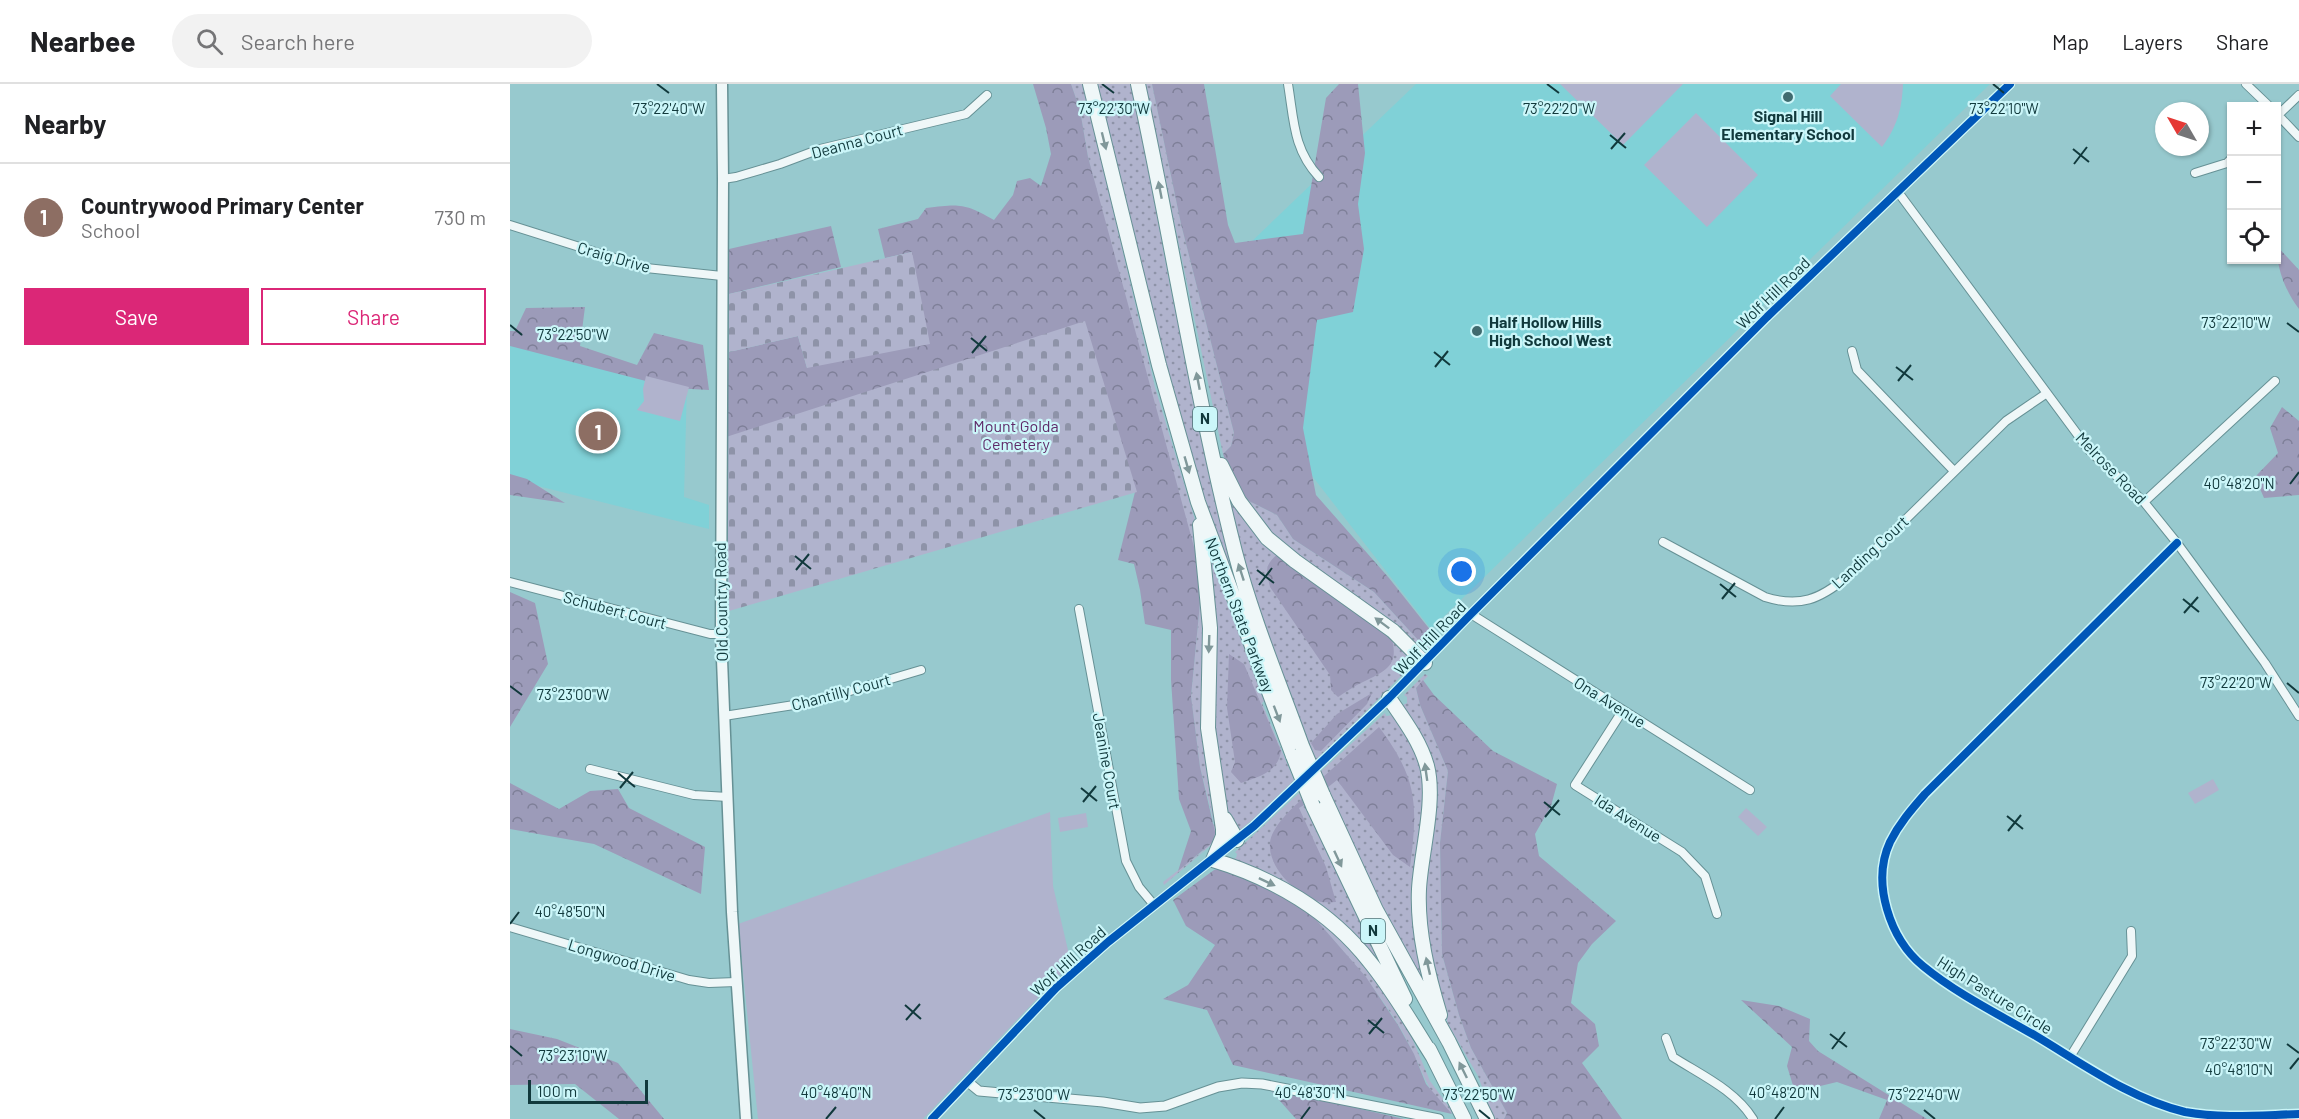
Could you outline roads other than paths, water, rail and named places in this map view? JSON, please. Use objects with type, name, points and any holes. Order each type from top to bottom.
[{"type":"highway","name":"Northern State Parkway","points":[[1090,84],[1159,365],[1198,502],[1318,801],[1433,1057],[1464,1119]]},
{"type":"highway","name":"Northern State Parkway","points":[[1138,84],[1210,443],[1236,554],[1298,751]]},
{"type":"highway","points":[[1210,443],[1239,501],[1268,538],[1295,561],[1393,631],[1425,663]]},
{"type":"highway","points":[[1198,502],[1209,617],[1208,728],[1213,771],[1222,812],[1223,836],[1213,860],[1277,886],[1329,920],[1369,960],[1433,1057]]},
{"type":"highway","points":[[1389,699],[1413,734],[1427,767],[1429,806],[1419,891],[1423,945],[1449,1042]]},
{"type":"highway","name":"Northern State Parkway","points":[[1318,801],[1449,1042],[1487,1119]]},
{"type":"highway","points":[[1222,812],[1237,840]]},
{"type":"main road","name":"Old Country Road","points":[[722,84],[721,634],[736,982],[746,1119]]},
{"type":"street","points":[[1288,84],[1301,152],[1308,166],[1319,177]]},
{"type":"street","name":"Wolf Hill Road","points":[[932,1119],[1056,988],[1108,942],[1237,840],[1389,699],[1759,325],[2010,84]]},
{"type":"street","points":[[2246,84],[2265,102]]},
{"type":"street","name":"Deanna Court","points":[[723,179],[769,167],[820,149],[966,114],[987,95]]},
{"type":"street","points":[[2281,112],[2299,95]]},
{"type":"street","points":[[2281,120],[2299,136]]},
{"type":"street","points":[[2195,173],[2227,163]]},
{"type":"street","name":"Melrose Road","points":[[1898,192],[2089,450],[2144,502],[2177,543],[2265,663],[2299,716]]},
{"type":"street","name":"Craig Drive","points":[[510,225],[646,268],[722,276]]},
{"type":"street","points":[[1852,351],[1857,370],[1954,471]]},
{"type":"street","points":[[2144,502],[2275,381]]},
{"type":"street","name":"Landing Court","points":[[1663,542],[1765,597],[1780,602],[1814,599],[1847,577],[2006,421],[2047,393]]},
{"type":"street","name":"High Pasture Circle","points":[[2177,543],[1925,794],[1902,821],[1889,845],[1883,873],[1885,900],[1902,943],[1922,965],[2070,1057],[2155,1103],[2187,1113],[2220,1118],[2299,1114]]},
{"type":"street","name":"Schubert Court","points":[[510,582],[710,634],[721,634]]},
{"type":"street","name":"Jeanine Court","points":[[1079,609],[1126,861],[1139,887],[1154,905]]},
{"type":"street","name":"Ona Avenue","points":[[1471,614],[1750,790]]},
{"type":"street","name":"Chantilly Court","points":[[724,716],[813,702],[921,670]]},
{"type":"street","name":"Ida Avenue","points":[[1623,710],[1575,785],[1682,852],[1705,876],[1717,914]]},
{"type":"street","points":[[590,769],[694,795],[728,797]]},
{"type":"street","name":"Longwood Drive","points":[[510,927],[689,980],[709,983],[736,982]]},
{"type":"street","points":[[2070,1057],[2132,956],[2132,931]]},
{"type":"street","points":[[1666,1038],[1673,1058],[1735,1097],[1753,1119]]},
{"type":"street","points":[[968,1082],[979,1091],[1103,1102],[1140,1108],[1165,1106],[1218,1087],[1242,1083],[1262,1084],[1439,1119]]},
{"type":"place","name":"Signal Hill Elementary School","points":[[1788,97]]},
{"type":"place","name":"Half Hollow Hills High School West","points":[[1477,331]]},
{"type":"place","name":"Countrywood Primary Center","points":[[598,431]]},
{"type":"park label","name":"Mount Golda Cemetery","points":[[1016,435]]}]
